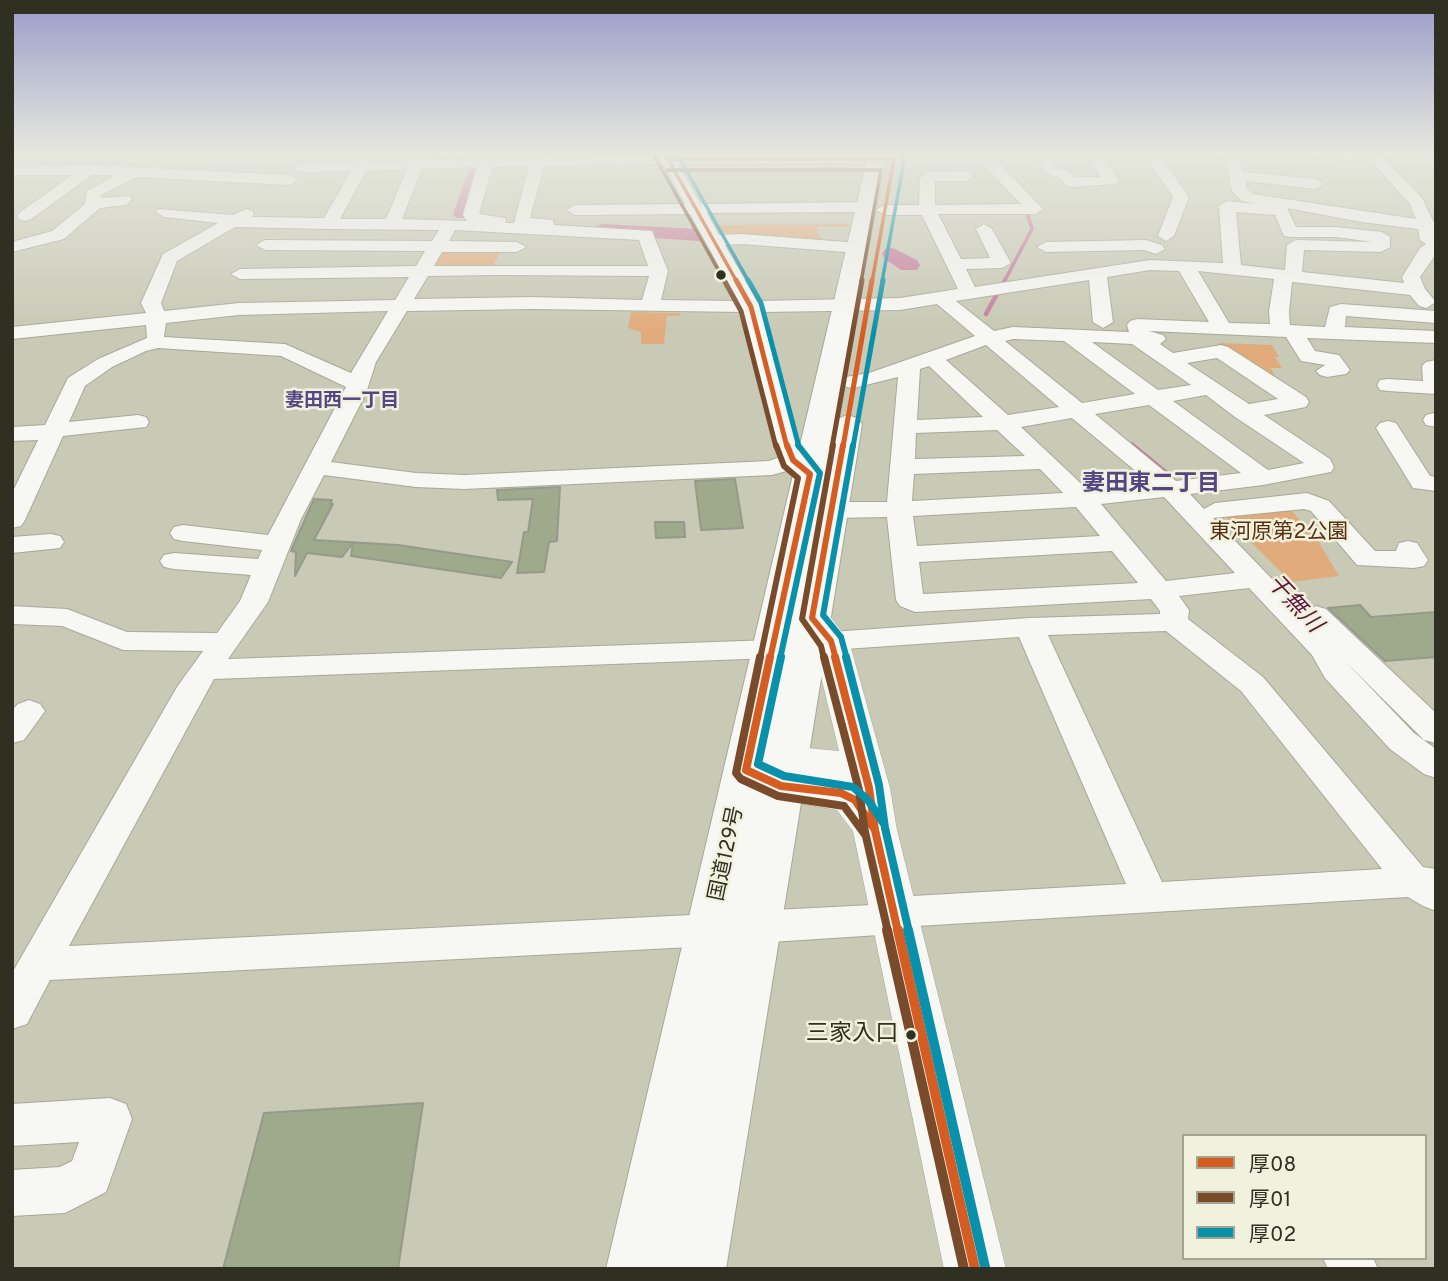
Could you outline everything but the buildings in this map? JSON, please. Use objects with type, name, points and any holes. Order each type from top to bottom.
[{"type":"highway","name":"国道129号","points":[[638,1269],[733,929],[771,772],[822,629],[831,510],[854,382],[859,248],[875,212]]},
{"type":"highway","name":"国道129号","points":[[771,772],[772,649],[801,467],[857,305],[875,212]]},
{"type":"highway","name":"国道129号","points":[[694,1269],[733,929]]},
{"type":"main road","points":[[822,629],[872,809],[975,1269]]},
{"type":"main road","points":[[771,772],[849,796],[860,806],[872,809]]},
{"type":"street","points":[[25,216],[32,212]]},
{"type":"street","points":[[12,247],[58,235],[86,212]]},
{"type":"street","points":[[164,212],[232,221],[392,224],[465,220],[521,222],[571,212]]},
{"type":"street","points":[[156,332],[151,303],[169,258],[252,212]]},
{"type":"street","points":[[329,224],[336,212]]},
{"type":"street","points":[[392,224],[397,212]]},
{"type":"street","points":[[12,1011],[203,670],[227,642],[254,602],[272,556],[355,393],[366,362],[437,246],[465,220],[467,212]]},
{"type":"street","points":[[521,222],[524,212]]},
{"type":"street","points":[[578,212],[655,229]]},
{"type":"street","points":[[697,212],[751,307],[786,444],[801,467]]},
{"type":"street","points":[[928,212],[954,264],[955,296],[997,336],[1181,488],[1215,511],[1436,733]]},
{"type":"street","points":[[1156,244],[1173,212]]},
{"type":"street","points":[[1227,212],[1232,269]]},
{"type":"street","points":[[1281,212],[1290,232],[1336,232],[1382,237],[1381,247],[1296,245],[1279,312],[1287,331],[1308,357],[1332,359],[1335,372]]},
{"type":"street","points":[[1286,212],[1301,214]]},
{"type":"street","points":[[1337,212],[1432,226],[1434,246],[1415,267],[1411,277],[1416,290],[1436,315]]},
{"type":"street","points":[[465,220],[646,235],[659,271],[650,306]]},
{"type":"street","points":[[239,309],[240,274],[288,223]]},
{"type":"street","points":[[936,229],[978,229],[1002,264],[954,264]]},
{"type":"street","points":[[1096,240],[1124,229],[1138,231],[1156,244]]},
{"type":"street","points":[[714,241],[741,239],[859,248]]},
{"type":"street","points":[[1045,247],[1096,240],[1156,244]]},
{"type":"street","points":[[265,245],[653,249]]},
{"type":"street","points":[[496,270],[507,247]]},
{"type":"street","points":[[12,342],[54,338],[120,339],[239,309],[402,304],[751,307],[909,303],[1150,265],[1232,269],[1416,290]]},
{"type":"street","points":[[1185,265],[1223,328]]},
{"type":"street","points":[[1415,267],[1436,272]]},
{"type":"street","points":[[240,274],[496,270],[659,271]]},
{"type":"street","points":[[1097,272],[1096,298],[1103,322]]},
{"type":"street","points":[[1037,282],[1040,305]]},
{"type":"street","points":[[1334,332],[1337,311],[1341,310],[1436,315]]},
{"type":"street","points":[[831,510],[1083,499],[1263,478],[1322,467],[1168,360],[1145,338],[1137,325],[1334,332],[1373,337],[1436,337]]},
{"type":"street","points":[[12,332],[156,332],[235,349],[285,350],[357,384]]},
{"type":"street","points":[[14,511],[22,476],[53,431],[76,383],[84,375],[139,348],[156,332]]},
{"type":"street","points":[[1069,335],[1263,478]]},
{"type":"street","points":[[854,382],[873,379],[997,336],[1145,338]]},
{"type":"street","points":[[1168,360],[1221,351],[1298,402],[1243,412]]},
{"type":"street","points":[[921,362],[1002,423],[1046,461],[1083,499],[1175,610],[1173,622]]},
{"type":"street","points":[[921,362],[906,427],[899,509],[910,600],[915,603],[1159,590],[1255,579]]},
{"type":"street","points":[[1278,374],[1291,397]]},
{"type":"street","points":[[906,427],[1002,423],[1209,388]]},
{"type":"street","points":[[12,434],[138,422]]},
{"type":"street","points":[[1388,428],[1422,484],[1436,484]]},
{"type":"street","points":[[903,467],[1046,461]]},
{"type":"street","points":[[316,467],[416,480],[464,482],[801,467]]},
{"type":"street","points":[[1181,488],[1255,579],[1324,650],[1336,671],[1402,741],[1436,766]]},
{"type":"street","points":[[1215,511],[1307,501],[1326,508],[1345,545],[1367,559],[1414,559]]},
{"type":"street","points":[[183,533],[272,556]]},
{"type":"street","points":[[12,545],[51,542]]},
{"type":"street","points":[[905,555],[1119,543]]},
{"type":"street","points":[[174,561],[272,556]]},
{"type":"street","points":[[12,615],[66,618],[122,641],[227,642]]},
{"type":"street","points":[[822,629],[1028,627],[1173,622],[1252,684],[1428,886]]},
{"type":"street","points":[[1028,627],[1151,898]]},
{"type":"street","points":[[203,670],[772,649]]},
{"type":"street","points":[[39,964],[733,929],[895,919],[912,911],[1428,886]]},
{"type":"street","points":[[12,1125],[110,1119],[89,1176],[65,1190],[12,1193]]},
{"type":"green space","points":[[849,224],[849,227],[817,227],[818,235],[822,239],[721,233],[715,225]]},
{"type":"green space","points":[[440,249],[501,250],[493,266],[432,268]]},
{"type":"green space","points":[[631,312],[680,313],[679,316],[667,316],[664,344],[641,344],[641,332],[628,328]]},
{"type":"green space","points":[[1218,343],[1272,345],[1282,368],[1271,368],[1277,380],[1221,349]]},
{"type":"green space","name":"東河原第2公園","points":[[1288,507],[1315,536],[1339,576],[1291,582],[1226,517],[1230,514]]},
{"type":"waterway","points":[[1004,282],[1032,229],[1027,213]]},
{"type":"waterway","name":"干無川","points":[[603,230],[699,235]]},
{"type":"waterway","name":"干無川","points":[[893,254],[909,265]]},
{"type":"waterway","points":[[986,314],[999,290]]},
{"type":"waterway","name":"干無川","points":[[1134,447],[1132,445],[1172,478]]},
{"type":"waterway","name":"干無川","points":[[1356,671],[1411,730],[1427,743]]},
{"type":"transit line","name":"厚01","points":[[686,212],[741,311],[776,447],[784,466],[798,478],[736,773],[741,779],[778,796],[844,806],[866,836]]},
{"type":"transit line","name":"厚08","points":[[698,212],[751,307],[786,444],[793,460],[810,474],[746,770],[781,786],[841,793],[855,800],[875,830],[882,862]]},
{"type":"transit line","name":"厚02","points":[[710,212],[761,303],[796,441],[802,453],[820,473],[758,764],[784,776],[853,787],[868,800],[884,824]]},
{"type":"transit line","name":"厚01","points":[[874,212],[802,619],[821,646],[859,790],[865,832],[964,1269]]},
{"type":"transit line","name":"厚08","points":[[885,212],[812,618],[831,641],[869,788],[875,830],[975,1269]]},
{"type":"transit line","name":"厚02","points":[[895,212],[823,615],[841,637],[879,785],[885,828],[985,1267]]},
{"type":"place","name":"三家入口","points":[[911,1035]]},
{"type":"district","name":"妻田西一丁目","points":[[342,402]]},
{"type":"district","name":"妻田東二丁目","points":[[1151,485]]}]
